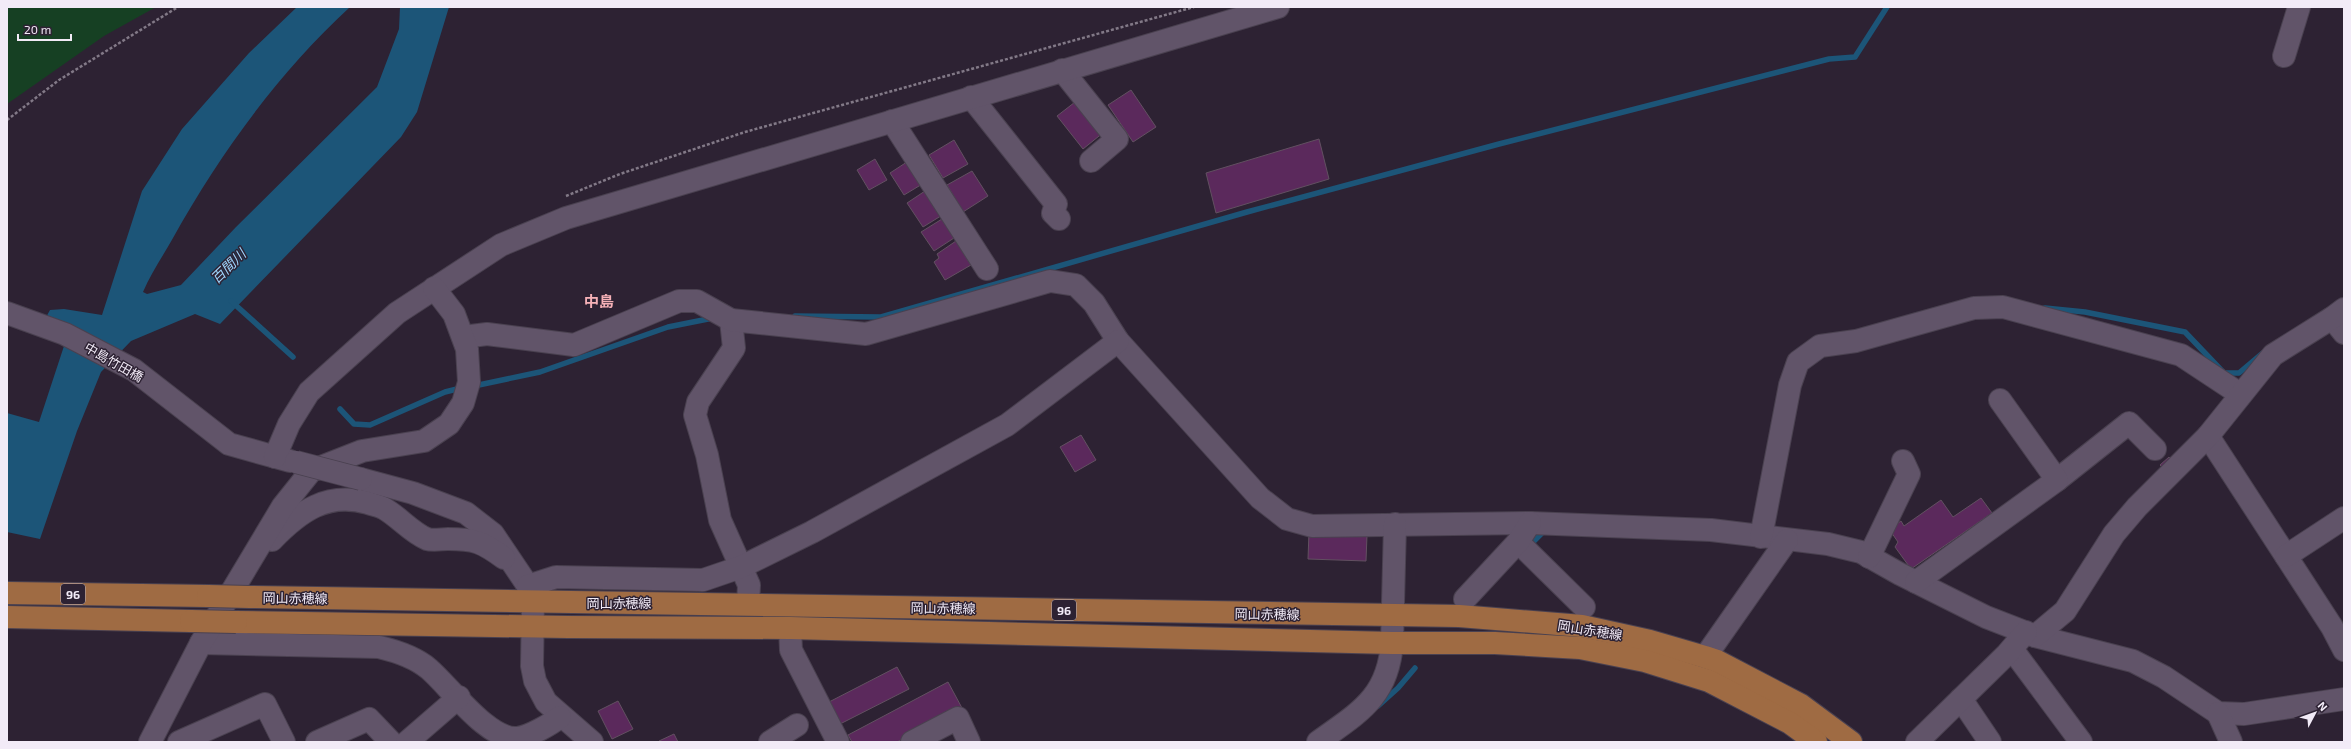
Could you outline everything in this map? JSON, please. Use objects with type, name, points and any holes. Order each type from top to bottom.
[{"type":"main road","name":"岡山赤穂線","points":[[7,593],[208,596],[530,594],[748,604],[1459,616],[1582,626],[1650,640],[1717,661],[1801,705],[1851,742]]},
{"type":"main road","name":"岡山赤穂線","points":[[7,617],[236,622],[790,628],[1392,643],[1495,644],[1580,648],[1645,661],[1709,681],[1790,723],[1816,742]]},
{"type":"street","points":[[592,742],[560,716],[546,702],[535,681],[532,666],[530,594],[493,534],[466,513],[413,493],[361,478],[275,457],[289,424],[309,392],[397,313],[501,245],[566,218],[1278,7]]},
{"type":"street","points":[[2284,56],[2299,7]]},
{"type":"street","points":[[1062,70],[1117,139],[1090,161]]},
{"type":"street","points":[[971,97],[1056,204],[1054,213],[1059,219]]},
{"type":"street","points":[[892,121],[987,269]]},
{"type":"street","points":[[465,343],[487,334],[574,345],[680,301],[697,301],[731,320],[866,334],[1050,281],[1076,286],[1094,303],[1118,341],[1260,498],[1287,519],[1312,526],[1540,523],[1711,530],[1828,544],[1861,552],[1916,582],[1986,617],[2030,634],[2133,661],[2164,677],[2218,713],[2244,714],[2344,699]]},
{"type":"street","points":[[150,742],[202,643],[283,506],[311,471],[362,451],[424,441],[449,424],[463,403],[469,382],[465,343],[454,314],[434,288]]},
{"type":"street","points":[[1761,537],[1790,385],[1798,362],[1820,346],[1856,341],[1974,308],[2003,308],[2181,355],[2240,394]]},
{"type":"street","name":"中島竹田橋","points":[[7,313],[65,334],[134,370],[229,444],[275,457]]},
{"type":"street","points":[[731,320],[734,348],[698,402],[695,415],[706,455],[720,520],[749,585],[748,604]]},
{"type":"street","points":[[1917,742],[2012,649],[2030,634],[2065,611],[2114,534],[2137,507],[2208,436],[2240,394],[2273,355],[2340,320]]},
{"type":"street","points":[[530,594],[556,577],[703,580],[741,567],[812,532],[1007,425],[1118,341]]},
{"type":"street","points":[[2000,400],[2057,480]]},
{"type":"street","points":[[1916,582],[2057,480],[2129,423],[2155,449]]},
{"type":"street","points":[[2208,436],[2332,627],[2344,650]]},
{"type":"street","points":[[1869,557],[1909,474],[1903,461]]},
{"type":"street","points":[[250,564],[290,522],[326,501],[346,500],[384,508],[415,533],[429,540],[466,539],[484,543],[514,566]]},
{"type":"street","points":[[2286,556],[2344,518]]},
{"type":"street","points":[[1465,598],[1523,547],[1540,523]]},
{"type":"street","points":[[1318,742],[1368,706],[1379,689],[1387,671],[1391,658],[1394,616],[1395,524]]},
{"type":"street","points":[[1706,658],[1787,540]]},
{"type":"street","points":[[1523,547],[1584,607]]},
{"type":"street","points":[[790,628],[791,650],[838,742]]},
{"type":"street","points":[[202,643],[379,647],[400,652],[428,668],[482,722],[499,734],[516,738],[550,724],[560,716]]},
{"type":"street","points":[[2012,649],[2081,742]]},
{"type":"street","points":[[407,742],[458,697]]},
{"type":"street","points":[[1961,699],[1990,742]]},
{"type":"street","points":[[179,742],[265,704],[284,742]]},
{"type":"street","points":[[2218,713],[2231,742]]},
{"type":"street","points":[[912,742],[958,718],[969,742]]},
{"type":"street","points":[[317,742],[369,719],[391,742]]},
{"type":"street","points":[[770,742],[797,725]]},
{"type":"path","points":[[7,120],[59,80],[178,7]]},
{"type":"path","points":[[565,196],[620,174],[745,132],[1194,7]]},
{"type":"green space","points":[[7,7],[156,7],[104,36],[7,104]]},
{"type":"water","name":"百間川","points":[[297,7],[350,7],[299,59],[252,116],[230,146],[191,207],[153,271],[143,292],[147,294],[181,285],[236,227],[377,87],[399,29],[400,7],[449,7],[417,112],[401,137],[220,324],[195,314],[131,341],[101,372],[77,431],[40,539],[7,532],[7,413],[39,422],[64,346],[45,319],[50,310],[64,309],[102,315],[142,191],[182,129],[249,53]]},
{"type":"building","points":[[1131,90],[1156,127],[1133,142],[1108,105]]},
{"type":"building","points":[[1079,99],[1104,132],[1083,149],[1057,116]]},
{"type":"building","points":[[1319,139],[1329,179],[1216,213],[1206,173]]},
{"type":"building","points":[[954,140],[968,164],[943,178],[929,155]]},
{"type":"building","points":[[875,159],[887,180],[869,190],[857,170]]},
{"type":"building","points":[[910,160],[924,183],[904,195],[890,173]]},
{"type":"building","points":[[972,171],[988,196],[963,212],[947,185]]},
{"type":"building","points":[[928,189],[944,214],[923,227],[907,203]]},
{"type":"building","points":[[942,219],[954,238],[934,251],[921,232]]},
{"type":"building","points":[[956,241],[971,265],[945,280],[934,262],[939,258],[937,254]]},
{"type":"building","points":[[1081,435],[1096,460],[1075,472],[1060,447]]},
{"type":"building","points":[[2169,457],[2176,464],[2167,472],[2160,465]]},
{"type":"building","points":[[1981,498],[1992,513],[1911,569],[1895,547],[1898,542],[1889,529],[1901,521],[1904,526],[1941,500],[1953,517]]},
{"type":"building","points":[[1309,532],[1367,535],[1366,561],[1308,559]]},
{"type":"building","points":[[897,667],[909,689],[840,724],[829,702]]},
{"type":"building","points":[[948,682],[962,708],[897,742],[852,742],[848,735]]},
{"type":"building","points":[[618,701],[633,729],[612,739],[598,711]]},
{"type":"building","points":[[674,734],[678,742],[659,741]]},
{"type":"waterway","points":[[795,316],[881,317],[1247,212],[1499,144],[1829,59],[1855,57],[1887,7]]},
{"type":"waterway","points":[[231,301],[293,357]]},
{"type":"waterway","points":[[2045,308],[2085,312],[2185,332],[2224,373],[2239,373],[2265,351]]},
{"type":"waterway","points":[[474,386],[540,372],[668,327],[713,318]]},
{"type":"waterway","points":[[340,409],[354,424],[370,425],[445,392],[461,388]]},
{"type":"waterway","points":[[1529,546],[1542,533],[1543,528]]},
{"type":"waterway","points":[[1378,706],[1398,688],[1415,668]]},
{"type":"district","name":"中島","points":[[599,301]]}]
